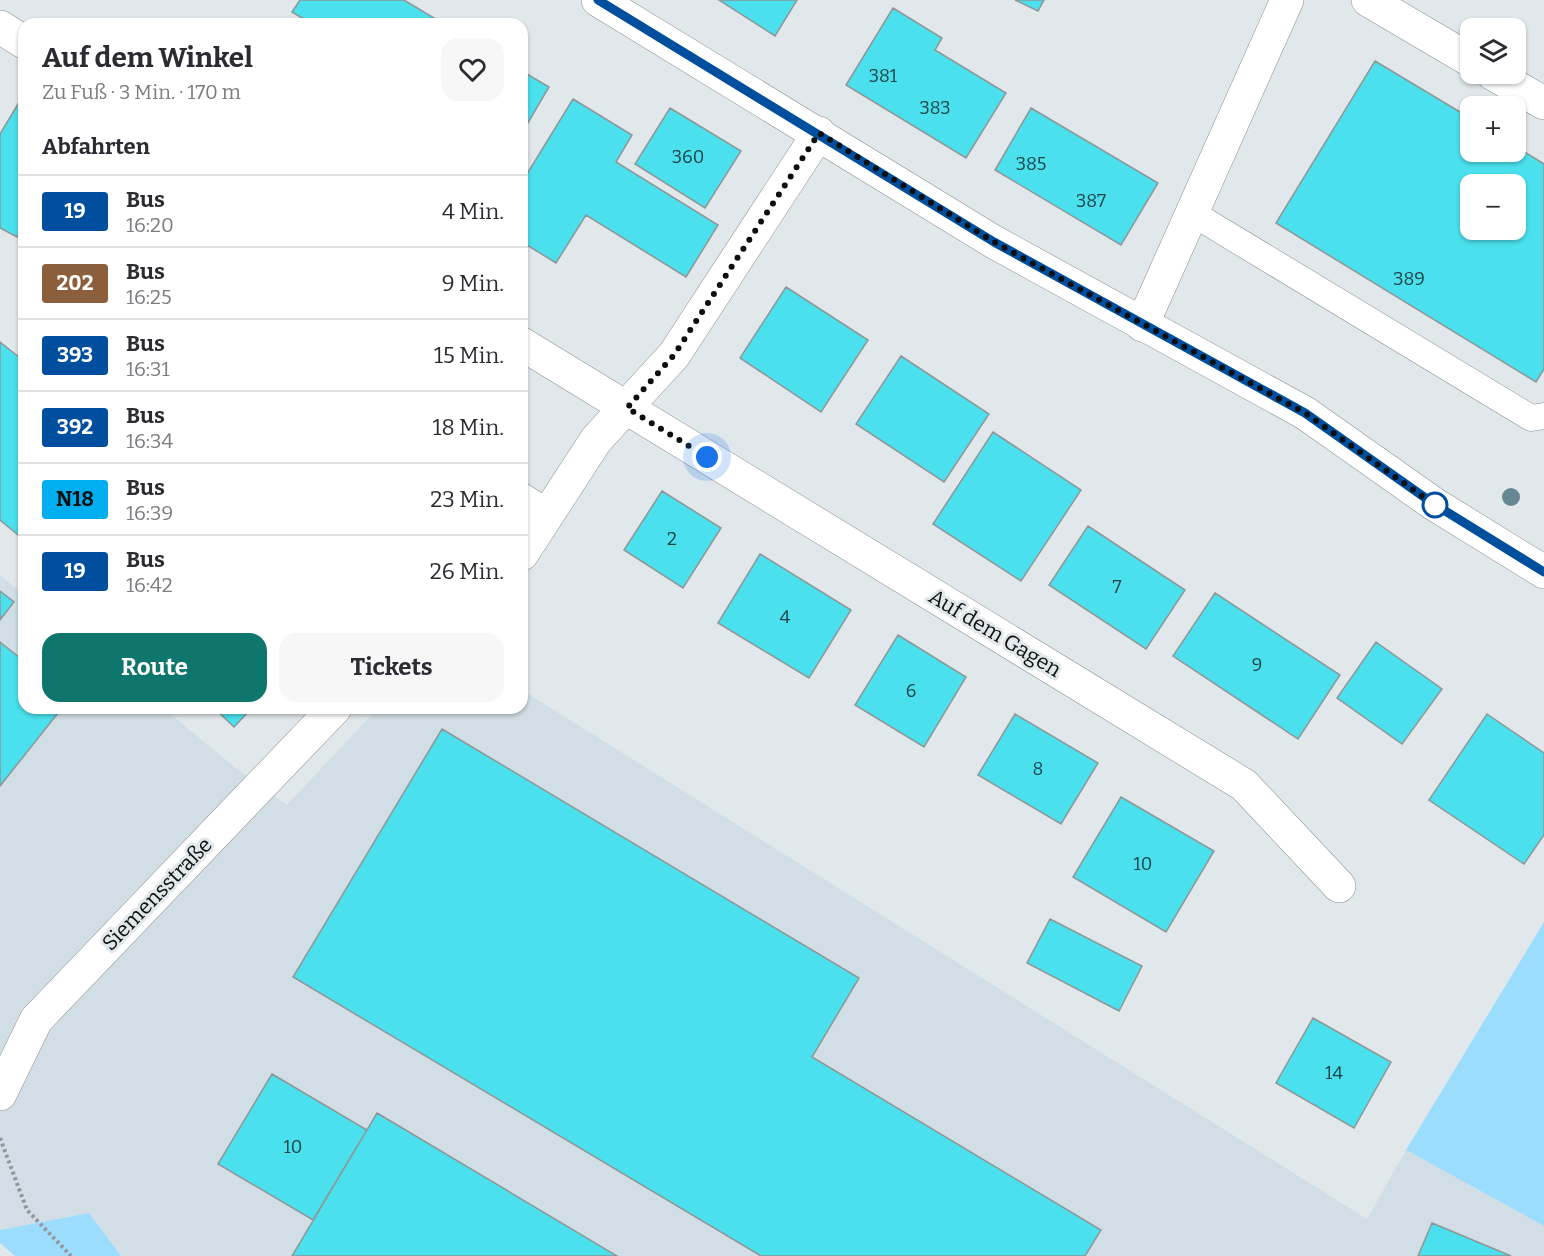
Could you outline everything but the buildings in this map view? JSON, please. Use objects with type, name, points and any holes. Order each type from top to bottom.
[{"type":"street","points":[[598,0],[994,242],[1305,413],[1434,504],[1544,572]]},
{"type":"street","points":[[1142,325],[1287,0]]},
{"type":"street","points":[[1368,0],[1460,54]]},
{"type":"street","points":[[0,27],[18,38]]},
{"type":"street","points":[[1511,84],[1544,103]]},
{"type":"street","points":[[528,533],[536,504],[674,355],[819,133]]},
{"type":"street","name":"Auf dem Gagen","points":[[528,348],[1244,785],[1339,886]]},
{"type":"street","name":"Siemensstraße","points":[[0,1094],[11,1050],[36,1020],[329,714]]},
{"type":"lane","points":[[1192,213],[1531,418],[1544,416]]},
{"type":"path","points":[[0,1138],[27,1210],[71,1256]]},
{"type":"shaded area","points":[[0,575],[18,590],[18,714],[170,714],[236,768],[287,805],[372,714],[528,714],[528,694],[1367,1219],[1406,1150],[1544,1226],[1544,1256],[121,1256],[89,1213],[0,1230]]},
{"type":"shaded area","points":[[1544,922],[1544,1226],[1406,1150]]},
{"type":"shaded area","points":[[89,1213],[121,1256],[15,1256],[0,1243],[0,1230]]},
{"type":"bus line","name":"19","points":[[598,0],[994,242],[1305,413],[1434,504],[1544,572]]},
{"type":"route","points":[[707,457],[627,408],[674,355],[819,133],[994,242],[1305,413],[1435,505]]}]
